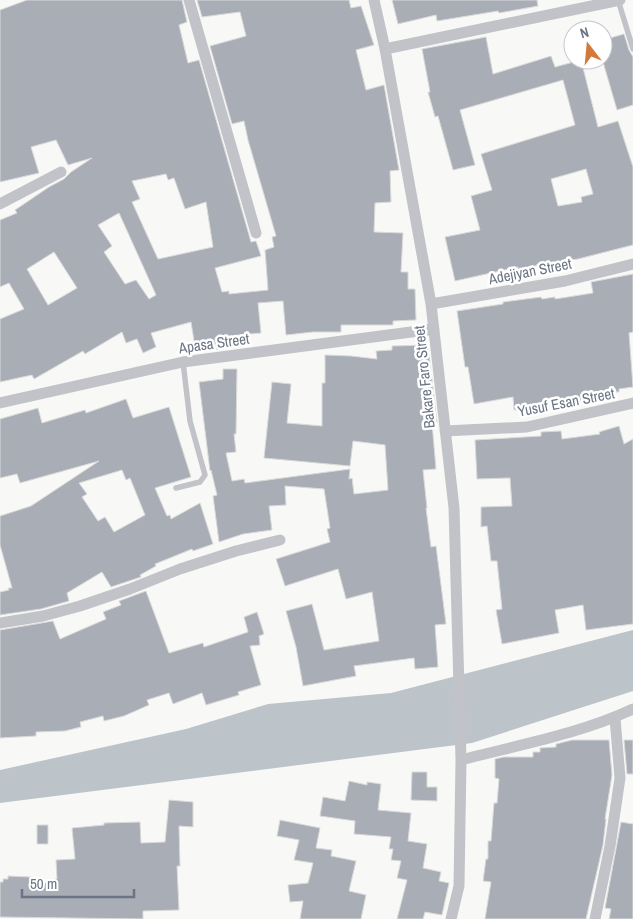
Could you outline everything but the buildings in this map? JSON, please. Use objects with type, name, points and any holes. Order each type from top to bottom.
[{"type":"street","points":[[189,0],[256,233]]},
{"type":"street","name":"Bakare Faro Street","points":[[374,0],[385,49],[432,304],[444,431],[454,508],[461,758],[459,886],[451,919]]},
{"type":"street","points":[[385,49],[619,0]]},
{"type":"street","points":[[0,204],[61,172]]},
{"type":"street","name":"Adejiyan Street","points":[[432,304],[565,281],[633,264]]},
{"type":"street","name":"Apasa Street","points":[[0,404],[183,362],[434,329]]},
{"type":"street","name":"Yusuf Esan Street","points":[[444,431],[527,427],[633,403]]},
{"type":"street","points":[[0,623],[43,616],[80,606],[180,569],[280,540]]},
{"type":"street","points":[[461,758],[525,745],[615,718],[633,709]]},
{"type":"street","points":[[595,919],[610,846],[620,778],[615,718]]},
{"type":"lane","points":[[619,0],[633,49]]},
{"type":"lane","points":[[176,488],[200,482],[205,475],[190,421],[183,362]]},
{"type":"shaded area","points":[[633,630],[633,691],[472,743],[0,803],[0,770],[186,729],[268,704],[391,693]]}]
